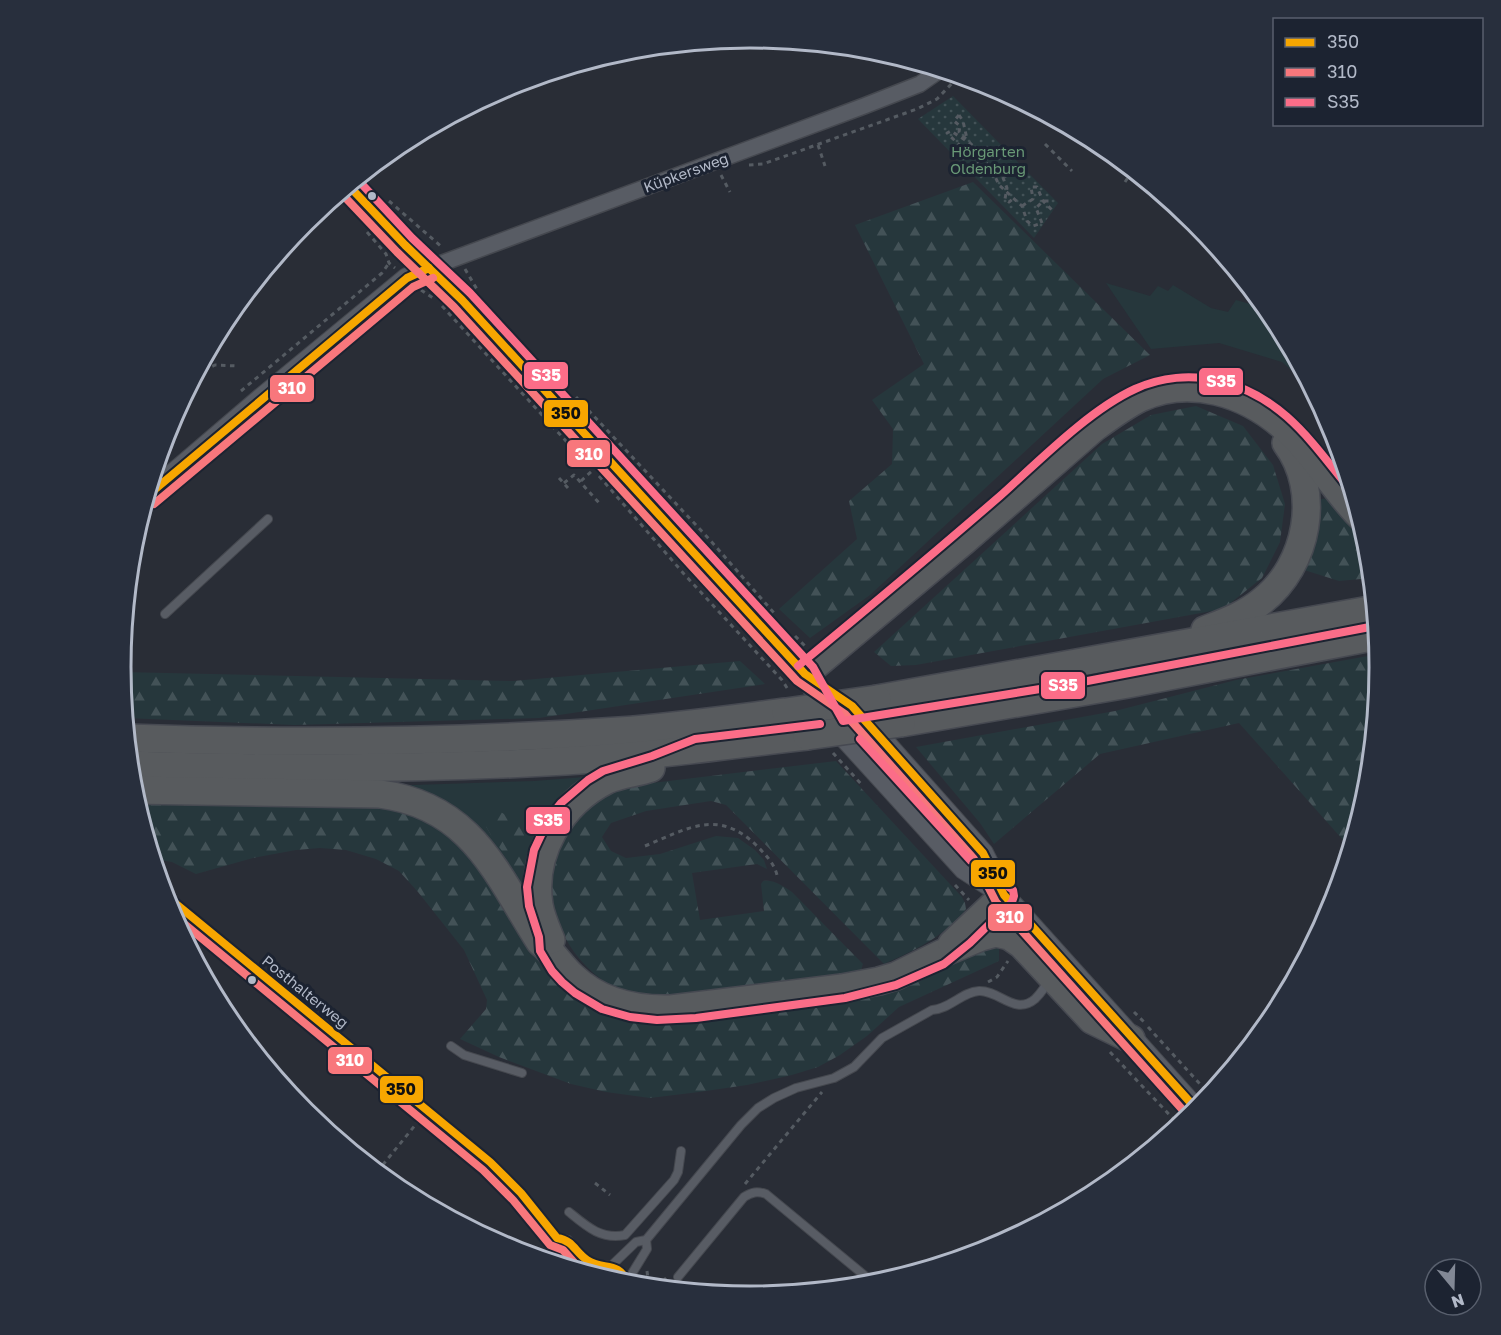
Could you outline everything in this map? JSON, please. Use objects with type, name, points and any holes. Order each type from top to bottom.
[{"type":"highway","points":[[812,667],[1094,428],[1141,397],[1172,388],[1204,388],[1235,396],[1286,428],[1347,501]]},
{"type":"highway","points":[[1149,652],[1234,618],[1263,601],[1284,578],[1298,556],[1305,527],[1306,498],[1300,470],[1289,447],[1257,408]]},
{"type":"highway","points":[[135,738],[224,742],[516,737],[622,731],[790,706],[877,699],[1149,652],[1367,610]]},
{"type":"highway","points":[[139,765],[385,768],[531,763],[698,749],[901,723],[1128,684],[1369,637]]},
{"type":"highway","points":[[551,950],[550,939],[541,914],[538,885],[543,855],[557,824],[582,797],[605,782],[619,775],[647,769],[698,749]]},
{"type":"highway","points":[[143,790],[380,794],[416,802],[449,819],[482,850],[540,942],[551,950],[571,976],[591,991],[628,1006],[660,1010],[851,986],[896,976],[943,953],[996,933],[1009,936],[1022,945],[1039,992],[1131,1039]]},
{"type":"highway","points":[[943,953],[1004,895]]},
{"type":"street","name":"Küpkersweg","points":[[429,268],[456,260],[874,103],[920,84],[932,76]]},
{"type":"street","points":[[354,192],[462,300],[812,667],[852,706],[983,853],[1004,895],[1191,1104]]},
{"type":"street","points":[[158,486],[407,278],[429,268]]},
{"type":"street","points":[[812,667],[833,726],[964,869],[1004,895]]},
{"type":"lane","points":[[165,614],[268,519]]},
{"type":"lane","name":"Posthalterweg","points":[[178,906],[428,1110],[513,1184],[556,1238],[558,1249],[565,1258]]},
{"type":"lane","points":[[611,1266],[636,1242],[646,1240],[741,1125],[758,1108],[789,1091],[834,1077],[854,1067],[882,1038],[894,1030],[932,1010],[941,1010],[974,992],[988,993],[1008,1003],[1021,1005],[1039,992]]},
{"type":"lane","points":[[451,1046],[464,1055],[522,1073]]},
{"type":"lane","points":[[569,1212],[595,1233],[625,1235],[674,1180],[678,1172],[681,1151]]},
{"type":"lane","points":[[678,1277],[750,1192],[766,1194],[866,1276]]},
{"type":"lane","name":"Posthalterweg","points":[[556,1238],[568,1240],[595,1266]]},
{"type":"lane","points":[[633,1276],[647,1250],[646,1240]]},
{"type":"lane","points":[[595,1266],[611,1266],[623,1273]]},
{"type":"path","points":[[741,166],[763,164],[917,109],[937,99],[953,82]]},
{"type":"path","points":[[967,141],[963,121],[959,115],[954,121],[960,126],[959,132],[967,141],[977,150],[1006,193]]},
{"type":"path","points":[[967,141],[958,138],[951,131],[947,133],[989,174],[1000,170],[1007,188],[1005,199],[1009,202],[1014,198],[1022,206],[1027,221],[1034,226],[1042,223],[1036,208],[1043,201],[1052,201]]},
{"type":"path","points":[[1045,144],[1072,171]]},
{"type":"path","points":[[818,145],[825,165]]},
{"type":"path","points":[[720,173],[730,192]]},
{"type":"path","points":[[1125,182],[1129,177]]},
{"type":"path","points":[[1022,206],[1033,199],[1031,187],[1037,187],[1043,201],[1053,211]]},
{"type":"path","points":[[382,196],[456,260],[469,273],[470,279],[482,296]]},
{"type":"path","points":[[365,230],[386,254],[389,263],[421,291],[435,298],[782,680],[790,706]]},
{"type":"path","points":[[209,368],[214,365],[238,366]]},
{"type":"path","points":[[575,396],[710,540],[779,619]]},
{"type":"path","points":[[580,482],[593,470]]},
{"type":"path","points":[[564,483],[574,475],[600,504]]},
{"type":"path","points":[[559,478],[567,488]]},
{"type":"path","points":[[795,635],[812,667]]},
{"type":"path","points":[[645,846],[697,825],[722,824],[738,830],[750,840],[772,862],[777,875]]},
{"type":"path","points":[[997,977],[1004,969]]},
{"type":"path","points":[[1132,1010],[1204,1089]]},
{"type":"path","points":[[382,1165],[428,1110]]},
{"type":"path","points":[[595,1183],[610,1195]]},
{"type":"green space","name":"Hörgarten Oldenburg","points":[[953,96],[1058,203],[1034,238],[918,119]]},
{"type":"green space","points":[[973,182],[1150,355],[1103,379],[870,595],[810,638],[779,609],[857,539],[849,501],[892,464],[893,429],[872,400],[924,364],[855,225]]},
{"type":"green space","points":[[1106,283],[1150,296],[1158,286],[1168,291],[1173,285],[1211,308],[1228,312],[1236,300],[1253,305],[1295,373],[1282,362],[1219,343],[1151,349]]},
{"type":"green space","points":[[1196,406],[1243,426],[1273,465],[1285,504],[1280,542],[1262,578],[1223,609],[916,665],[891,666],[874,652],[1102,444],[1151,415]]},
{"type":"green space","points":[[1328,498],[1353,526],[1364,579],[1339,581],[1301,569],[1315,500]]},
{"type":"green space","points":[[1370,656],[1369,708],[1365,748],[1345,842],[1239,723],[1100,754],[994,844],[980,823],[916,747],[1115,711],[1236,680]]},
{"type":"green space","points":[[740,661],[765,684],[539,718],[294,725],[133,718],[131,672],[513,681]]},
{"type":"green space","points":[[836,761],[962,897],[966,909],[949,927],[917,948],[884,964],[726,805],[711,801],[646,811],[611,823],[602,837],[611,851],[626,858],[660,854],[716,836],[738,838],[755,850],[764,860],[767,869],[757,864],[692,873],[700,920],[764,911],[761,884],[763,881],[775,882],[792,892],[863,964],[860,972],[693,996],[648,999],[608,984],[584,964],[566,939],[555,911],[551,881],[557,852],[571,825],[596,802],[616,792],[652,783]]},
{"type":"green space","points":[[597,776],[533,897],[384,786],[534,781]]},
{"type":"green space","points":[[146,799],[361,802],[419,817],[449,835],[468,853],[496,892],[525,943],[564,991],[595,1009],[646,1020],[999,942],[999,961],[899,1007],[867,1036],[818,1067],[747,1085],[650,1098],[571,1084],[499,1057],[460,1039],[486,1009],[487,1000],[464,950],[399,871],[376,859],[346,850],[320,848],[296,850],[253,858],[196,874],[172,862],[162,860]]},
{"type":"green space","points":[[483,806],[490,806],[534,831],[534,847],[523,871],[515,869],[494,840],[478,813]]},
{"type":"transit line","name":"S35","points":[[362,185],[412,238],[470,293],[813,667],[843,721],[1077,683],[1369,627]]},
{"type":"transit line","name":"350","points":[[354,192],[462,300],[805,674],[852,706],[983,853],[1004,895],[1191,1103]]},
{"type":"transit line","name":"310","points":[[346,198],[454,307],[797,681],[845,714],[974,859],[996,902],[1184,1111]]},
{"type":"transit line","name":"350","points":[[158,487],[407,278],[429,268]]},
{"type":"transit line","name":"310","points":[[154,504],[413,287],[433,278]]},
{"type":"transit line","name":"S35","points":[[798,666],[950,539],[1082,423],[1118,398],[1145,385],[1187,377],[1219,381],[1241,388],[1261,398],[1295,424],[1340,477]]},
{"type":"transit line","name":"S35","points":[[820,724],[695,739],[652,756],[603,771],[588,780],[561,803],[549,818],[534,850],[527,887],[529,906],[539,937],[540,951],[562,982],[575,993],[602,1009],[630,1017],[657,1020],[696,1018],[845,998],[896,985],[944,964],[970,943],[1012,902],[1013,890],[971,861],[860,739]]},
{"type":"transit line","name":"350","points":[[178,906],[490,1162],[521,1193],[557,1238],[567,1241],[587,1260],[621,1273]]},
{"type":"transit line","name":"310","points":[[189,928],[483,1170],[513,1200],[550,1245],[563,1250],[572,1261]]}]
